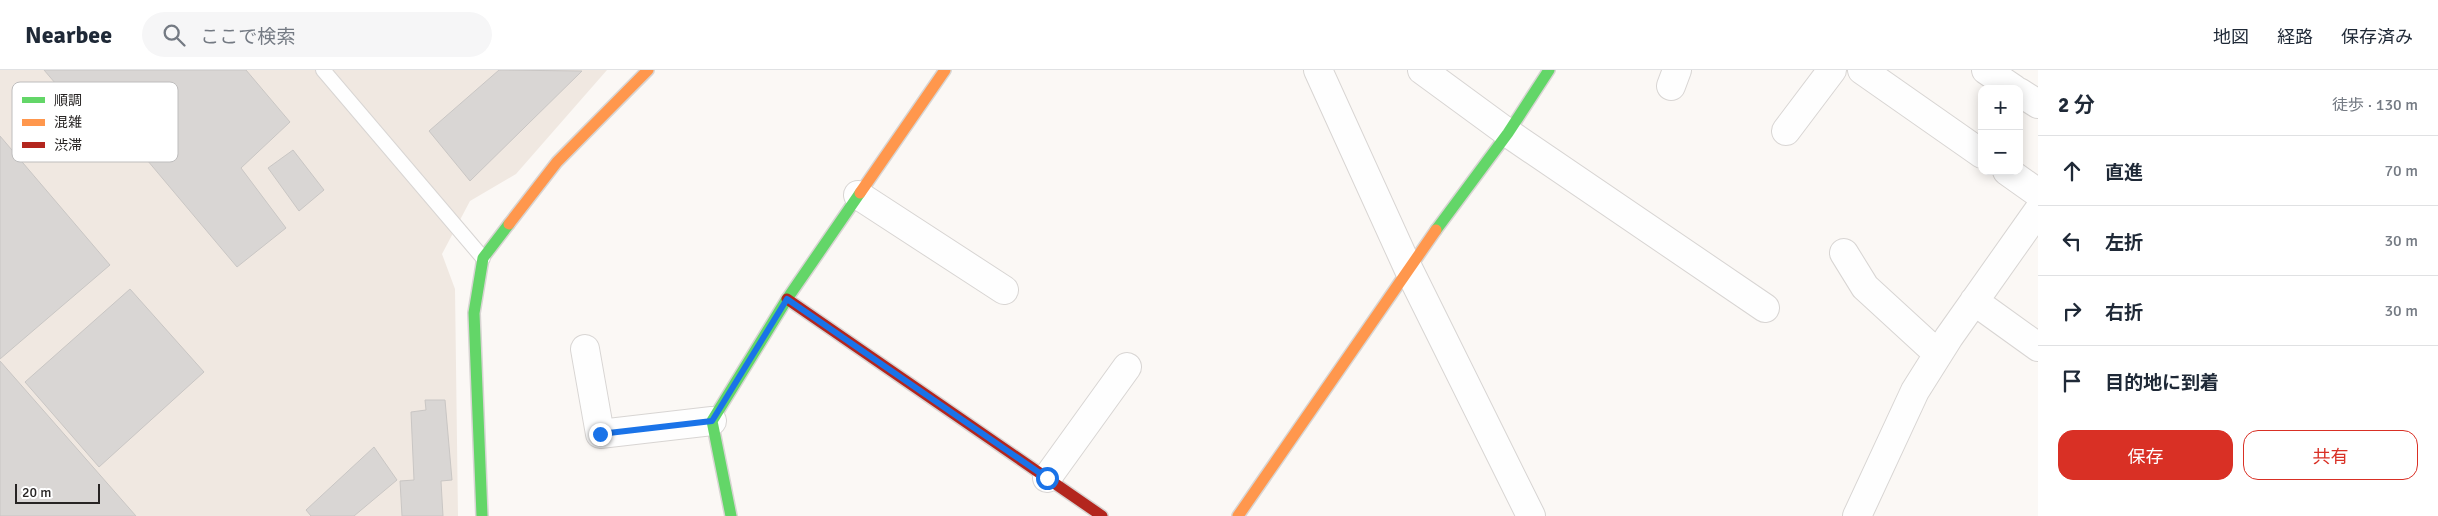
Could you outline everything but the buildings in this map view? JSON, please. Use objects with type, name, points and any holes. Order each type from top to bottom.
[{"type":"street","points":[[482,516],[474,313],[483,258],[557,162],[648,70]]},
{"type":"street","points":[[731,516],[712,421],[787,299],[945,70]]},
{"type":"street","points":[[1318,70],[1408,268],[1531,516]]},
{"type":"street","points":[[1422,70],[1508,133],[1764,308]]},
{"type":"street","points":[[1238,516],[1408,268],[1508,133],[1550,70]]},
{"type":"street","points":[[1786,131],[1832,70]]},
{"type":"street","points":[[1862,70],[1978,151]]},
{"type":"street","points":[[1986,70],[2008,85]]},
{"type":"street","points":[[2023,95],[2038,104]]},
{"type":"street","points":[[2013,175],[2038,193]]},
{"type":"street","points":[[858,195],[1004,290]]},
{"type":"street","points":[[1857,516],[1915,391],[1974,301],[2036,218]]},
{"type":"street","points":[[1844,253],[1865,287],[1938,354]]},
{"type":"street","points":[[787,299],[1102,516]]},
{"type":"street","points":[[1974,301],[2038,347]]},
{"type":"street","points":[[585,349],[600,434],[712,421]]},
{"type":"street","points":[[1047,478],[1127,367]]},
{"type":"lane","points":[[323,70],[483,258]]},
{"type":"shaded area","points":[[0,70],[607,70],[516,174],[470,201],[442,254],[455,289],[458,516],[0,516]]},
{"type":"traffic: fast","points":[[1436,230],[1508,133],[1549,70]]},
{"type":"traffic: fast","points":[[731,516],[712,421],[787,299],[860,193]]},
{"type":"traffic: fast","points":[[482,516],[474,313],[483,258],[509,224]]},
{"type":"traffic: slow","points":[[509,224],[557,162],[648,70]]},
{"type":"traffic: slow","points":[[860,193],[945,70]]},
{"type":"traffic: slow","points":[[1238,516],[1436,230]]},
{"type":"traffic: jam","points":[[787,299],[1102,516]]},
{"type":"route","points":[[600,434],[712,421],[787,299],[1047,478]]}]
